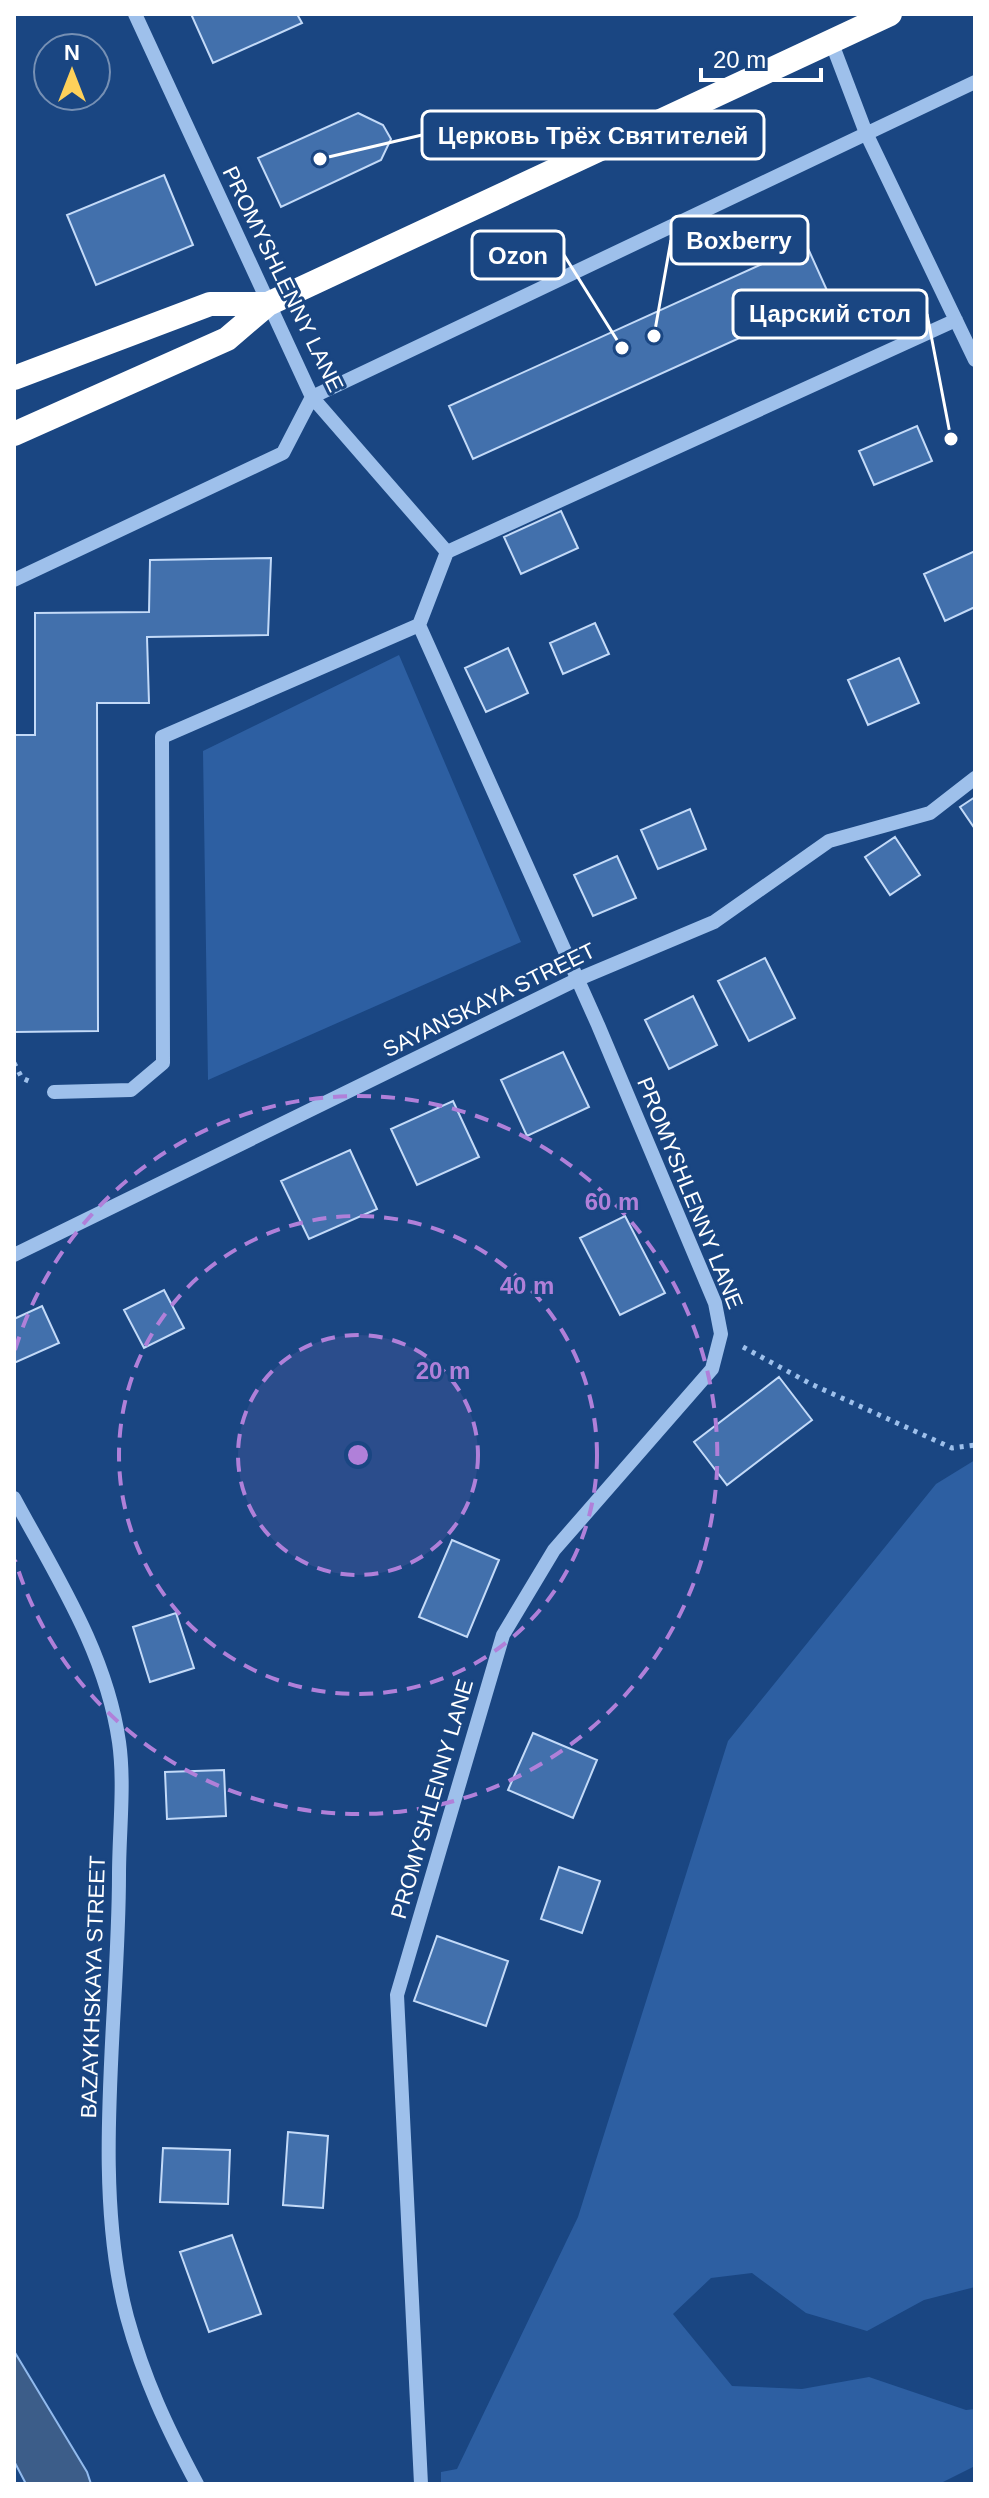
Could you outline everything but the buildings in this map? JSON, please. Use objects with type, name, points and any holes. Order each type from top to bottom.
[{"type":"highway","points":[[14,434],[227,339],[268,304],[890,14]]},
{"type":"highway","points":[[14,378],[210,304],[268,304]]},
{"type":"street","name":"PROMYSHLENNY LANE","points":[[135,14],[312,397],[447,552]]},
{"type":"street","points":[[831,41],[866,133],[975,360]]},
{"type":"street","points":[[14,580],[283,453],[312,397],[975,82]]},
{"type":"street","points":[[54,1092],[131,1090],[163,1063],[162,737],[419,625],[447,552],[956,320]]},
{"type":"street","name":"PROMYSHLENNY LANE","points":[[419,625],[709,1288],[721,1334],[712,1369],[554,1550],[503,1635],[397,1995],[421,2484]]},
{"type":"street","name":"SAYANSKAYA STREET","points":[[14,1255],[576,980],[714,922],[829,841],[930,813],[975,778]]},
{"type":"street","name":"BAZAYKHSKAYA STREET","points":[[14,1498],[91,1640],[119,1742],[119,1934],[111,2116],[112,2222],[126,2315],[156,2407],[197,2484]]},
{"type":"path","points":[[721,1334],[811,1384],[952,1448],[975,1445]]},
{"type":"shaded area","points":[[399,655],[521,942],[208,1080],[203,751]]},
{"type":"shaded area","points":[[975,1460],[975,2287],[924,2300],[867,2331],[806,2313],[752,2273],[711,2278],[673,2314],[732,2386],[802,2389],[869,2377],[966,2410],[975,2409],[975,2466],[939,2484],[441,2484],[441,2472],[457,2469],[578,2217],[728,1741],[936,1484]]},
{"type":"shaded area","points":[[14,2351],[87,2472],[91,2484],[26,2484],[14,2461]]},
{"type":"place","name":"Церковь Трёх Святителей","points":[[320,159]]},
{"type":"place","name":"Boxberry","points":[[654,336]]},
{"type":"place","name":"Ozon","points":[[622,348]]},
{"type":"place","name":"Царский стол","points":[[951,439]]}]
